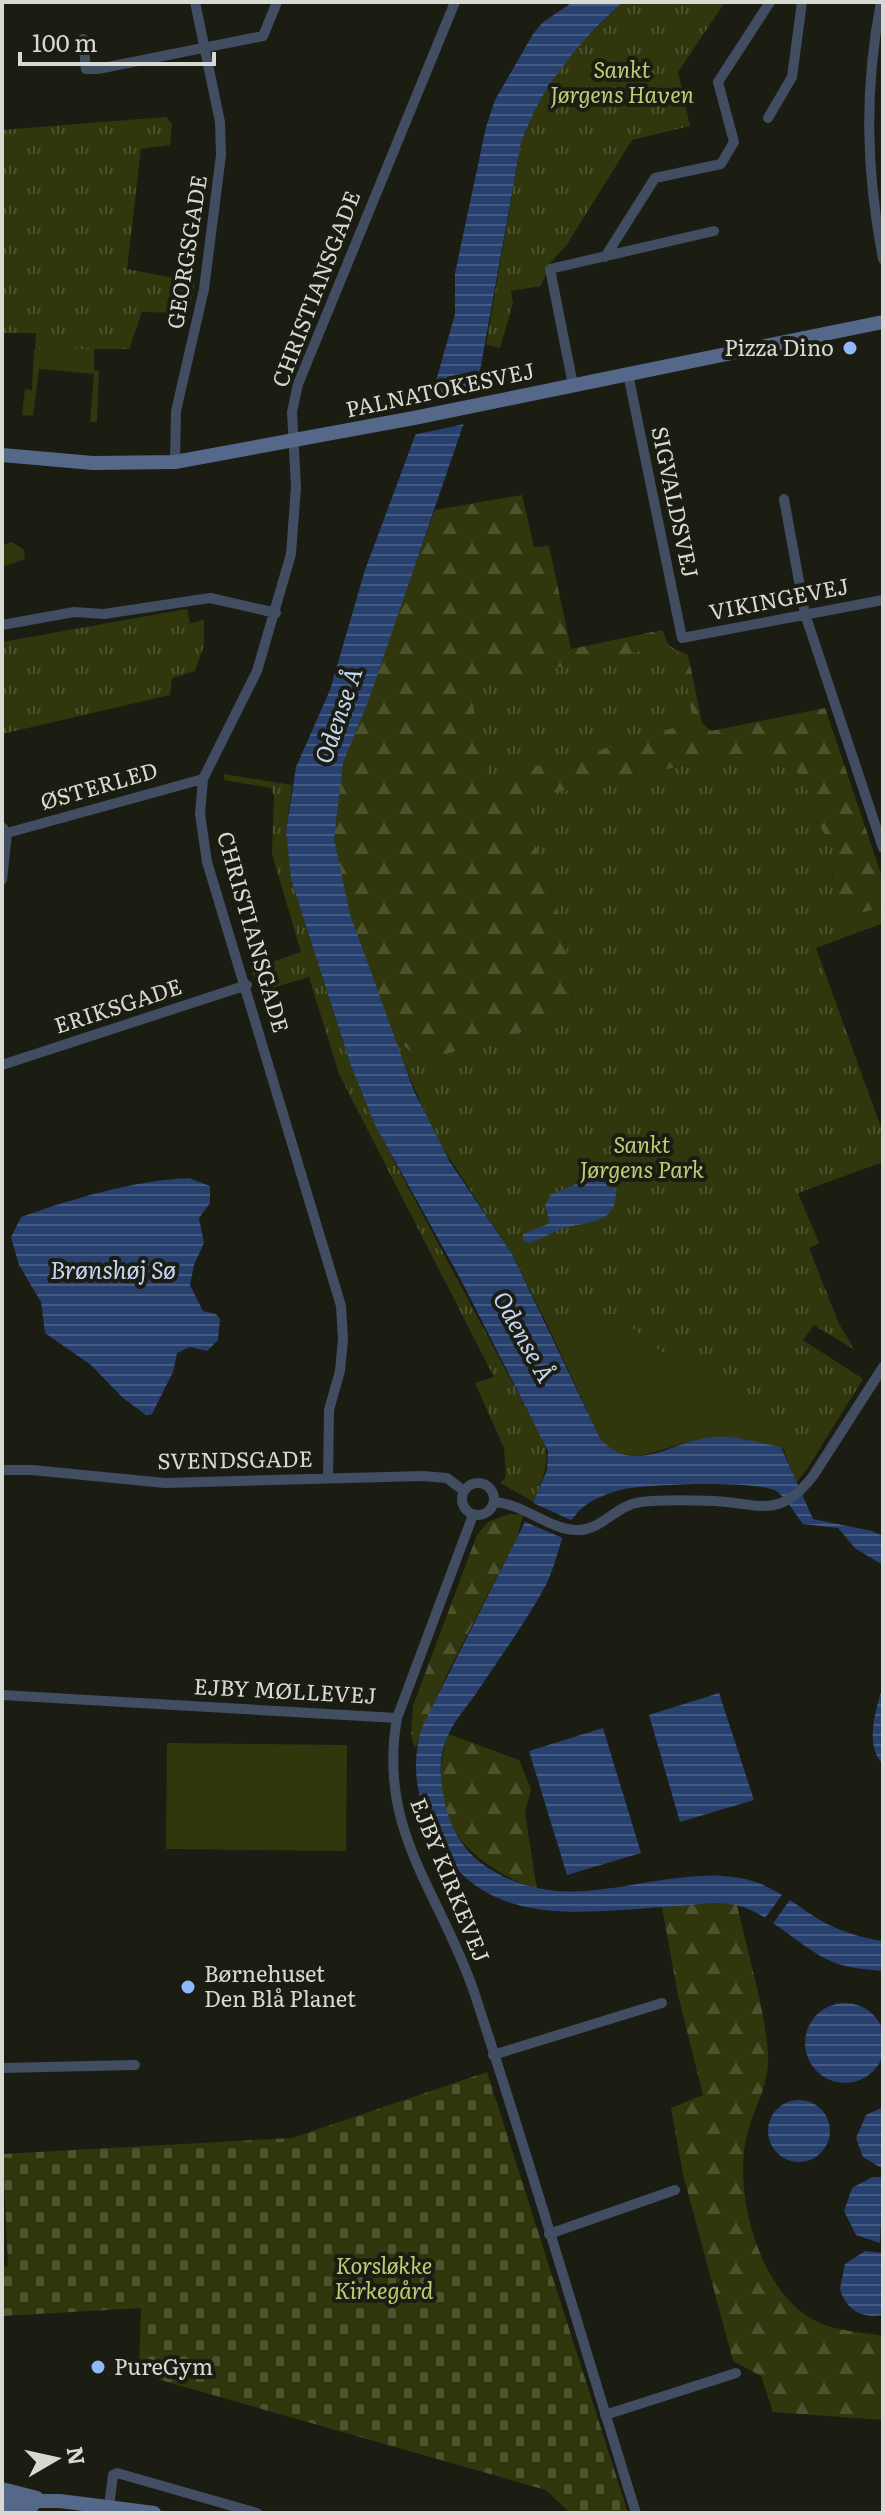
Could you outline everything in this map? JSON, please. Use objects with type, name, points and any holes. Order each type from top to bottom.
[{"type":"main road","name":"PALNATOKESVEJ","points":[[2,455],[93,463],[175,462],[294,442],[883,322]]},
{"type":"main road","points":[[2,2489],[21,2491],[45,2501]]},
{"type":"main road","points":[[2,2501],[109,2506],[154,2513]]},
{"type":"main road","points":[[2,2513],[45,2501]]},
{"type":"street","name":"GEORGSGADE","points":[[175,462],[176,411],[204,289],[221,155],[220,122],[195,2]]},
{"type":"street","points":[[83,39],[86,69],[263,36],[277,2]]},
{"type":"street","name":"CHRISTIANSGADE","points":[[328,1478],[329,1410],[340,1371],[343,1339],[341,1306],[247,985],[207,862],[200,814],[203,779],[257,671],[291,554],[296,487],[292,412],[298,384],[455,2]]},
{"type":"street","points":[[605,257],[655,178],[721,164],[734,142],[718,82],[770,2]]},
{"type":"street","points":[[768,118],[792,77],[802,2]]},
{"type":"street","points":[[881,2],[871,54],[866,134],[871,200],[883,259]]},
{"type":"street","points":[[573,385],[550,269],[714,231]]},
{"type":"street","name":"SIGVALDSVEJ","points":[[628,374],[682,638]]},
{"type":"street","points":[[784,499],[805,614],[883,848]]},
{"type":"street","points":[[2,625],[74,612],[104,614],[210,598],[276,613]]},
{"type":"street","name":"VIKINGEVEJ","points":[[682,638],[883,600]]},
{"type":"street","name":"ØSTERLED","points":[[2,880],[5,830],[203,779]]},
{"type":"street","name":"ERIKSGADE","points":[[2,1065],[247,985]]},
{"type":"street","points":[[494,1502],[527,1510],[570,1530],[592,1527],[617,1509],[638,1502],[717,1501],[760,1508],[781,1504],[801,1492],[883,1367]]},
{"type":"street","name":"SVENDSGADE","points":[[2,1470],[165,1483],[437,1477],[456,1483],[464,1491]]},
{"type":"street","points":[[474,1483],[486,1485],[494,1502],[486,1514],[473,1515],[464,1508],[464,1491],[474,1483]]},
{"type":"street","name":"EJBY MØLLEVEJ","points":[[2,1695],[397,1718],[473,1515]]},
{"type":"street","name":"EJBY KIRKEVEJ","points":[[397,1718],[391,1770],[406,1837],[472,1988],[636,2513]]},
{"type":"street","points":[[493,2055],[662,2003]]},
{"type":"street","points":[[2,2068],[135,2065]]},
{"type":"street","points":[[549,2234],[675,2190]]},
{"type":"street","points":[[605,2415],[736,2373]]},
{"type":"street","points":[[109,2506],[113,2475],[117,2473],[257,2513]]},
{"type":"green space","name":"Sankt Jørgens Haven","points":[[623,2],[725,2],[678,72],[690,126],[632,140],[566,246],[551,262],[541,286],[511,291],[513,303],[500,348],[486,345],[521,143],[533,107],[564,60]]},
{"type":"green space","points":[[166,117],[172,124],[170,145],[141,149],[127,269],[195,282],[189,313],[142,312],[129,349],[35,349],[36,333],[2,333],[2,130]]},
{"type":"green space","points":[[34,349],[94,349],[94,370],[99,371],[97,422],[90,422],[94,374],[39,369],[33,416],[22,415],[25,389],[32,390]]},
{"type":"green space","points":[[522,495],[534,547],[549,546],[571,649],[662,630],[669,646],[688,655],[702,723],[711,731],[825,708],[883,880],[883,907],[843,918],[832,880],[836,854],[811,811],[806,780],[790,767],[739,754],[539,796],[523,805],[564,941],[572,993],[569,1013],[547,1025],[423,1061],[393,1038],[350,914],[336,858],[333,823],[343,763],[435,510]]},
{"type":"green space","points":[[12,542],[24,550],[25,559],[2,567],[2,545]]},
{"type":"green space","points":[[187,609],[190,623],[204,620],[204,645],[195,671],[172,678],[170,695],[2,734],[2,642]]},
{"type":"green space","points":[[668,646],[683,656],[693,723],[627,740],[597,752],[489,777],[468,684]]},
{"type":"green space","name":"Sankt Jørgens Park","points":[[739,754],[790,767],[806,780],[811,811],[836,854],[832,878],[843,918],[883,907],[883,923],[816,948],[883,1133],[883,1162],[798,1193],[819,1243],[809,1248],[839,1324],[855,1350],[814,1325],[803,1340],[863,1379],[807,1469],[760,1407],[660,1351],[620,1318],[546,1322],[512,1254],[435,1136],[393,1038],[423,1061],[547,1025],[569,1013],[572,993],[564,941],[523,805],[539,796]]},
{"type":"green space","points":[[224,774],[292,785],[286,831],[291,879],[351,1066],[376,1127],[543,1440],[546,1464],[534,1502],[500,1483],[506,1477],[504,1448],[475,1383],[494,1377],[339,1074],[309,977],[259,992],[251,969],[301,952],[272,854],[274,796],[271,788],[224,780]]},
{"type":"green space","points":[[620,1318],[660,1351],[760,1407],[807,1469],[796,1483],[783,1448],[689,1442],[637,1457],[623,1457],[611,1450],[600,1438],[546,1322]]},
{"type":"green space","points":[[509,1514],[523,1515],[517,1538],[447,1674],[415,1748],[411,1735],[413,1706],[477,1535],[488,1522]]},
{"type":"green space","points":[[448,1734],[519,1760],[531,1789],[525,1813],[537,1890],[489,1865],[470,1850],[455,1832],[445,1812],[441,1789],[441,1763]]},
{"type":"green space","points":[[167,1743],[347,1745],[346,1851],[166,1849]]},
{"type":"green space","points":[[737,1905],[760,1999],[768,2054],[767,2076],[750,2124],[743,2158],[744,2185],[755,2240],[780,2290],[798,2309],[825,2325],[883,2336],[883,2420],[773,2412],[761,2376],[733,2361],[683,2174],[671,2108],[703,2095],[678,1995],[662,1907]]},
{"type":"green space","name":"Korsløkke Kirkegård","points":[[487,2072],[628,2513],[569,2512],[546,2490],[139,2374],[141,2308],[2,2316],[2,2267],[8,2266],[3,2154],[292,2138]]},
{"type":"water","name":"Odense Å","points":[[573,2],[623,2],[563,66],[539,102],[521,143],[478,382],[369,699],[343,763],[334,839],[350,914],[414,1091],[450,1162],[512,1254],[600,1438],[613,1450],[639,1456],[714,1437],[739,1438],[781,1447],[813,1519],[883,1536],[883,1565],[856,1549],[838,1528],[803,1524],[780,1494],[765,1488],[726,1484],[656,1486],[625,1489],[596,1499],[581,1509],[568,1526],[538,1599],[449,1733],[441,1764],[443,1793],[451,1824],[464,1845],[481,1863],[513,1881],[545,1890],[577,1891],[673,1878],[740,1878],[772,1889],[835,1928],[883,1941],[883,1971],[853,1968],[831,1961],[757,1913],[735,1905],[715,1903],[575,1912],[508,1902],[479,1888],[453,1865],[432,1831],[419,1792],[416,1765],[423,1725],[524,1524],[547,1470],[548,1451],[460,1278],[376,1127],[351,1066],[291,879],[286,832],[296,767],[330,690],[365,570],[438,374],[455,314],[455,273],[486,127],[495,100],[533,34],[543,22]]},
{"type":"water","points":[[608,1171],[613,1178],[606,1182],[607,1187],[615,1186],[616,1198],[608,1214],[529,1243],[523,1240],[523,1234],[550,1223],[545,1205],[550,1195]]},
{"type":"water","name":"Brønshøj Sø","points":[[189,1178],[210,1186],[210,1203],[199,1218],[204,1243],[194,1265],[190,1285],[203,1311],[216,1314],[220,1319],[218,1340],[207,1351],[190,1347],[177,1353],[173,1372],[152,1414],[146,1415],[123,1398],[91,1365],[45,1333],[41,1302],[19,1265],[11,1237],[21,1217],[41,1210],[125,1187]]},
{"type":"water","points":[[883,1686],[883,1764],[877,1756],[873,1737]]},
{"type":"water","points":[[719,1693],[754,1800],[680,1822],[649,1715]]},
{"type":"water","points":[[603,1728],[641,1853],[567,1875],[529,1751]]},
{"type":"water","points":[[837,2003],[853,2003],[874,2014],[885,2035],[885,2051],[874,2072],[853,2083],[837,2083],[823,2077],[811,2065],[805,2051],[805,2035],[811,2021],[823,2009]]},
{"type":"water","points":[[799,2100],[821,2109],[830,2131],[821,2153],[799,2162],[777,2153],[768,2131],[777,2109]]},
{"type":"water","points":[[883,2107],[883,2169],[863,2157],[856,2138],[866,2115]]},
{"type":"water","points":[[872,2177],[883,2177],[880,2243],[856,2235],[844,2211],[852,2188]]},
{"type":"water","points":[[865,2251],[883,2253],[883,2315],[868,2316],[851,2308],[840,2289],[845,2264]]},
{"type":"pier","points":[[481,388],[469,423],[413,435],[425,400]]},
{"type":"pier","points":[[531,1502],[573,1521],[565,1539],[523,1521]]},
{"type":"pier","points":[[784,1892],[792,1897],[771,1926],[763,1921]]},
{"type":"place","name":"Pizza Dino","points":[[850,348]]},
{"type":"place","name":"Børnehuset Den Blå Planet","points":[[188,1987]]},
{"type":"place","name":"PureGym","points":[[98,2367]]}]
